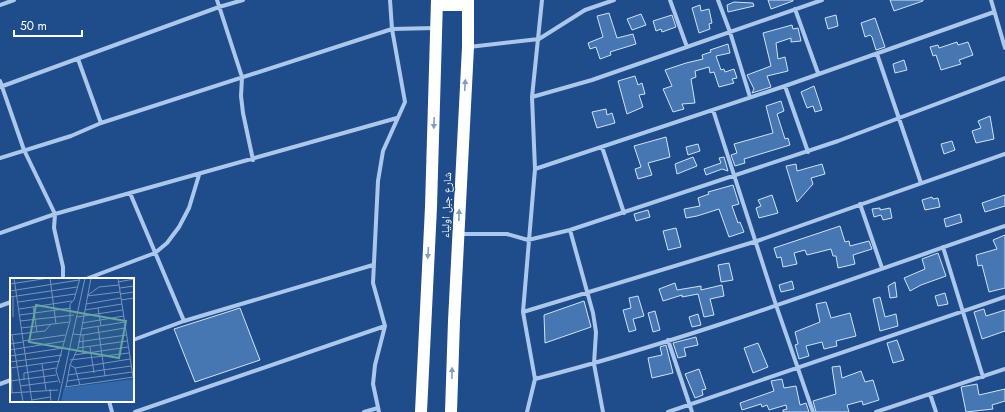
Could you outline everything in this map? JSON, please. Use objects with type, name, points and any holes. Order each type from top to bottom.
[{"type":"highway","points":[[437,2],[468,3]]},
{"type":"highway","name":"شارع جبل اولياء","points":[[421,412],[431,200],[437,2]]},
{"type":"highway","name":"شارع جبل اولياء","points":[[451,412],[458,234],[468,47],[468,3]]},
{"type":"street","points":[[0,5],[14,0]]},
{"type":"street","points":[[217,0],[242,77],[241,96],[243,113],[253,160]]},
{"type":"street","points":[[1,87],[219,7],[243,0]]},
{"type":"street","points":[[364,412],[378,410],[373,384],[375,365],[385,326],[373,283],[372,265],[378,181],[383,151],[405,102],[392,29],[390,0]]},
{"type":"street","points":[[527,412],[535,379],[523,312],[535,169],[532,97],[542,0]]},
{"type":"street","points":[[468,47],[539,39],[585,10],[614,0]]},
{"type":"street","points":[[670,0],[687,47]]},
{"type":"street","points":[[718,0],[730,32],[750,97]]},
{"type":"street","points":[[532,97],[592,80],[822,0]]},
{"type":"street","points":[[991,0],[1004,40],[1005,48]]},
{"type":"street","points":[[795,9],[818,73]]},
{"type":"street","points":[[535,169],[785,86],[818,73],[877,54],[994,12]]},
{"type":"street","points":[[0,158],[71,136],[101,123],[392,29],[436,28]]},
{"type":"street","points":[[877,54],[921,183]]},
{"type":"street","points":[[78,59],[101,123]]},
{"type":"street","points":[[458,234],[507,234],[528,240],[570,230],[808,152],[1005,78]]},
{"type":"street","points":[[0,81],[24,150],[55,214],[54,228],[63,267],[63,278]]},
{"type":"street","points":[[785,86],[808,152]]},
{"type":"street","points":[[714,110],[757,241],[776,305],[813,412]]},
{"type":"street","points":[[0,233],[55,214],[253,160],[397,118]]},
{"type":"street","points":[[602,147],[624,213]]},
{"type":"street","points":[[523,312],[757,241],[1005,154]]},
{"type":"street","points":[[89,278],[155,253],[167,243],[179,227],[189,208],[199,175]]},
{"type":"street","points":[[130,193],[184,321]]},
{"type":"street","points":[[860,204],[882,268]]},
{"type":"street","points":[[535,379],[594,364],[776,305],[1005,226]]},
{"type":"street","points":[[570,230],[589,293],[596,332],[594,364],[603,412]]},
{"type":"street","points":[[943,247],[983,377]]},
{"type":"street","points":[[134,340],[184,321],[372,265]]},
{"type":"street","points":[[668,412],[798,369],[1005,297]]},
{"type":"street","points":[[0,306],[10,302]]},
{"type":"street","points":[[135,412],[385,326]]},
{"type":"street","points":[[668,340],[692,412]]},
{"type":"street","points":[[876,412],[1005,369]]},
{"type":"street","points":[[0,384],[10,380]]},
{"type":"street","points":[[930,394],[936,412]]},
{"type":"street","points":[[109,402],[112,412]]},
{"type":"building","points":[[768,0],[793,0],[793,1],[771,9]]},
{"type":"building","points":[[890,0],[923,0],[923,1],[894,11]]},
{"type":"building","points":[[734,2],[753,3],[754,6],[728,12],[727,5]]},
{"type":"building","points":[[700,5],[701,11],[709,9],[712,23],[709,24],[710,29],[699,33],[692,8]]},
{"type":"building","points":[[609,13],[617,38],[633,34],[636,44],[610,52],[611,55],[600,59],[596,47],[590,49],[588,43],[603,37],[597,16]]},
{"type":"building","points":[[641,14],[646,25],[632,30],[627,19]]},
{"type":"building","points":[[672,15],[676,27],[662,32],[661,29],[656,31],[653,21]]},
{"type":"building","points":[[836,15],[838,26],[828,29],[825,18]]},
{"type":"building","points":[[875,18],[885,47],[876,50],[872,37],[870,35],[865,37],[861,23]]},
{"type":"building","points":[[792,25],[793,29],[798,28],[801,41],[791,42],[791,38],[776,43],[778,59],[785,57],[788,71],[767,76],[771,87],[752,93],[754,89],[747,75],[771,66],[763,33]]},
{"type":"building","points":[[957,42],[958,45],[968,42],[973,55],[959,60],[961,64],[941,70],[936,55],[933,56],[930,47],[938,45],[939,48]]},
{"type":"building","points":[[728,44],[730,53],[716,56],[721,70],[724,69],[725,72],[734,69],[737,78],[732,79],[734,83],[719,87],[714,72],[710,73],[709,67],[695,71],[696,77],[691,79],[695,103],[682,104],[684,109],[673,112],[663,89],[672,86],[665,70],[703,59],[702,55],[711,52],[710,50]]},
{"type":"building","points":[[904,60],[907,70],[895,73],[893,64]]},
{"type":"building","points":[[635,76],[638,85],[642,83],[645,94],[639,95],[643,107],[627,114],[618,81]]},
{"type":"building","points":[[814,86],[822,110],[815,112],[813,106],[807,108],[801,92]]},
{"type":"building","points":[[781,101],[784,111],[777,114],[785,139],[788,138],[790,145],[744,159],[745,163],[735,166],[731,155],[737,153],[734,144],[773,133],[766,106]]},
{"type":"building","points":[[606,109],[607,115],[612,113],[615,123],[597,128],[592,112]]},
{"type":"building","points":[[990,116],[994,139],[976,143],[972,131],[981,128],[978,121]]},
{"type":"building","points":[[666,137],[670,157],[648,163],[652,175],[638,179],[635,169],[641,167],[634,146]]},
{"type":"building","points":[[952,141],[955,150],[944,154],[941,144]]},
{"type":"building","points":[[698,144],[700,151],[688,155],[686,147]]},
{"type":"building","points":[[693,157],[697,166],[677,174],[675,164]]},
{"type":"building","points":[[724,157],[728,171],[722,169],[706,175],[704,169],[721,163],[719,158]]},
{"type":"building","points":[[796,164],[797,171],[822,164],[825,174],[811,178],[813,184],[797,202],[786,166]]},
{"type":"building","points":[[733,185],[739,204],[732,206],[738,223],[740,222],[744,232],[729,237],[719,209],[686,218],[684,209],[700,206],[698,198],[709,194],[708,192]]},
{"type":"building","points":[[772,195],[778,213],[759,218],[756,208],[761,206],[758,200]]},
{"type":"building","points":[[1005,195],[1005,206],[985,212],[982,203]]},
{"type":"building","points":[[932,197],[933,199],[938,198],[940,207],[925,210],[922,200]]},
{"type":"building","points":[[880,208],[880,210],[890,208],[892,218],[883,220],[881,215],[874,217],[872,209]]},
{"type":"building","points":[[648,210],[650,217],[636,221],[634,214]]},
{"type":"building","points":[[960,214],[962,222],[946,227],[944,219]]},
{"type":"building","points":[[840,226],[845,242],[849,241],[850,246],[869,241],[872,249],[853,255],[855,264],[838,268],[836,256],[833,256],[831,249],[807,255],[805,250],[794,253],[797,264],[783,267],[781,257],[777,258],[774,248]]},
{"type":"building","points":[[676,228],[681,247],[668,250],[663,231]]},
{"type":"building","points":[[1005,235],[1005,288],[989,292],[982,265],[978,266],[976,255],[997,249],[993,240]]},
{"type":"building","points":[[938,253],[946,276],[921,285],[910,291],[904,278],[925,269],[922,259]]},
{"type":"building","points":[[729,263],[733,280],[721,282],[718,265]]},
{"type":"building","points":[[792,281],[794,289],[781,292],[779,285]]},
{"type":"building","points":[[895,282],[897,297],[890,298],[888,286]]},
{"type":"building","points":[[675,283],[677,290],[701,286],[701,290],[722,285],[724,296],[710,299],[714,315],[704,317],[698,294],[682,297],[682,295],[663,301],[659,289]]},
{"type":"building","points":[[945,293],[948,304],[938,306],[935,296]]},
{"type":"building","points":[[638,296],[644,316],[633,319],[636,330],[629,332],[623,310],[631,308],[629,298]]},
{"type":"building","points":[[880,297],[885,317],[896,314],[898,326],[880,331],[873,299]]},
{"type":"building","points":[[584,301],[591,327],[545,343],[544,315]]},
{"type":"building","points":[[826,302],[831,318],[850,313],[856,336],[836,341],[837,346],[824,349],[822,342],[806,346],[809,356],[799,359],[795,345],[798,344],[795,332],[820,322],[816,304]]},
{"type":"building","points":[[240,308],[260,360],[195,382],[174,329]]},
{"type":"building","points":[[984,309],[986,316],[1005,310],[1005,331],[982,339],[974,312]]},
{"type":"building","points":[[655,311],[660,330],[653,332],[648,313]]},
{"type":"building","points":[[698,314],[701,325],[692,327],[689,317]]},
{"type":"building","points":[[696,337],[698,345],[684,348],[686,356],[678,358],[673,343]]},
{"type":"building","points":[[897,340],[904,360],[893,363],[887,343]]},
{"type":"building","points":[[758,343],[768,367],[753,373],[744,348]]},
{"type":"building","points":[[666,345],[673,373],[652,378],[648,358],[662,355],[660,347]]},
{"type":"building","points":[[840,366],[842,378],[861,371],[865,382],[873,380],[879,400],[863,405],[862,401],[847,405],[849,412],[816,412],[813,401],[836,394],[832,367]]},
{"type":"building","points":[[699,369],[706,389],[702,390],[703,395],[695,398],[685,374]]},
{"type":"building","points":[[782,379],[784,388],[796,386],[800,405],[806,403],[809,412],[783,412],[783,410],[787,409],[786,405],[769,410],[767,405],[762,407],[761,404],[742,410],[740,403],[774,391],[771,381]]},
{"type":"building","points":[[977,384],[979,395],[1005,389],[1005,401],[992,405],[993,409],[966,412],[961,387]]}]
